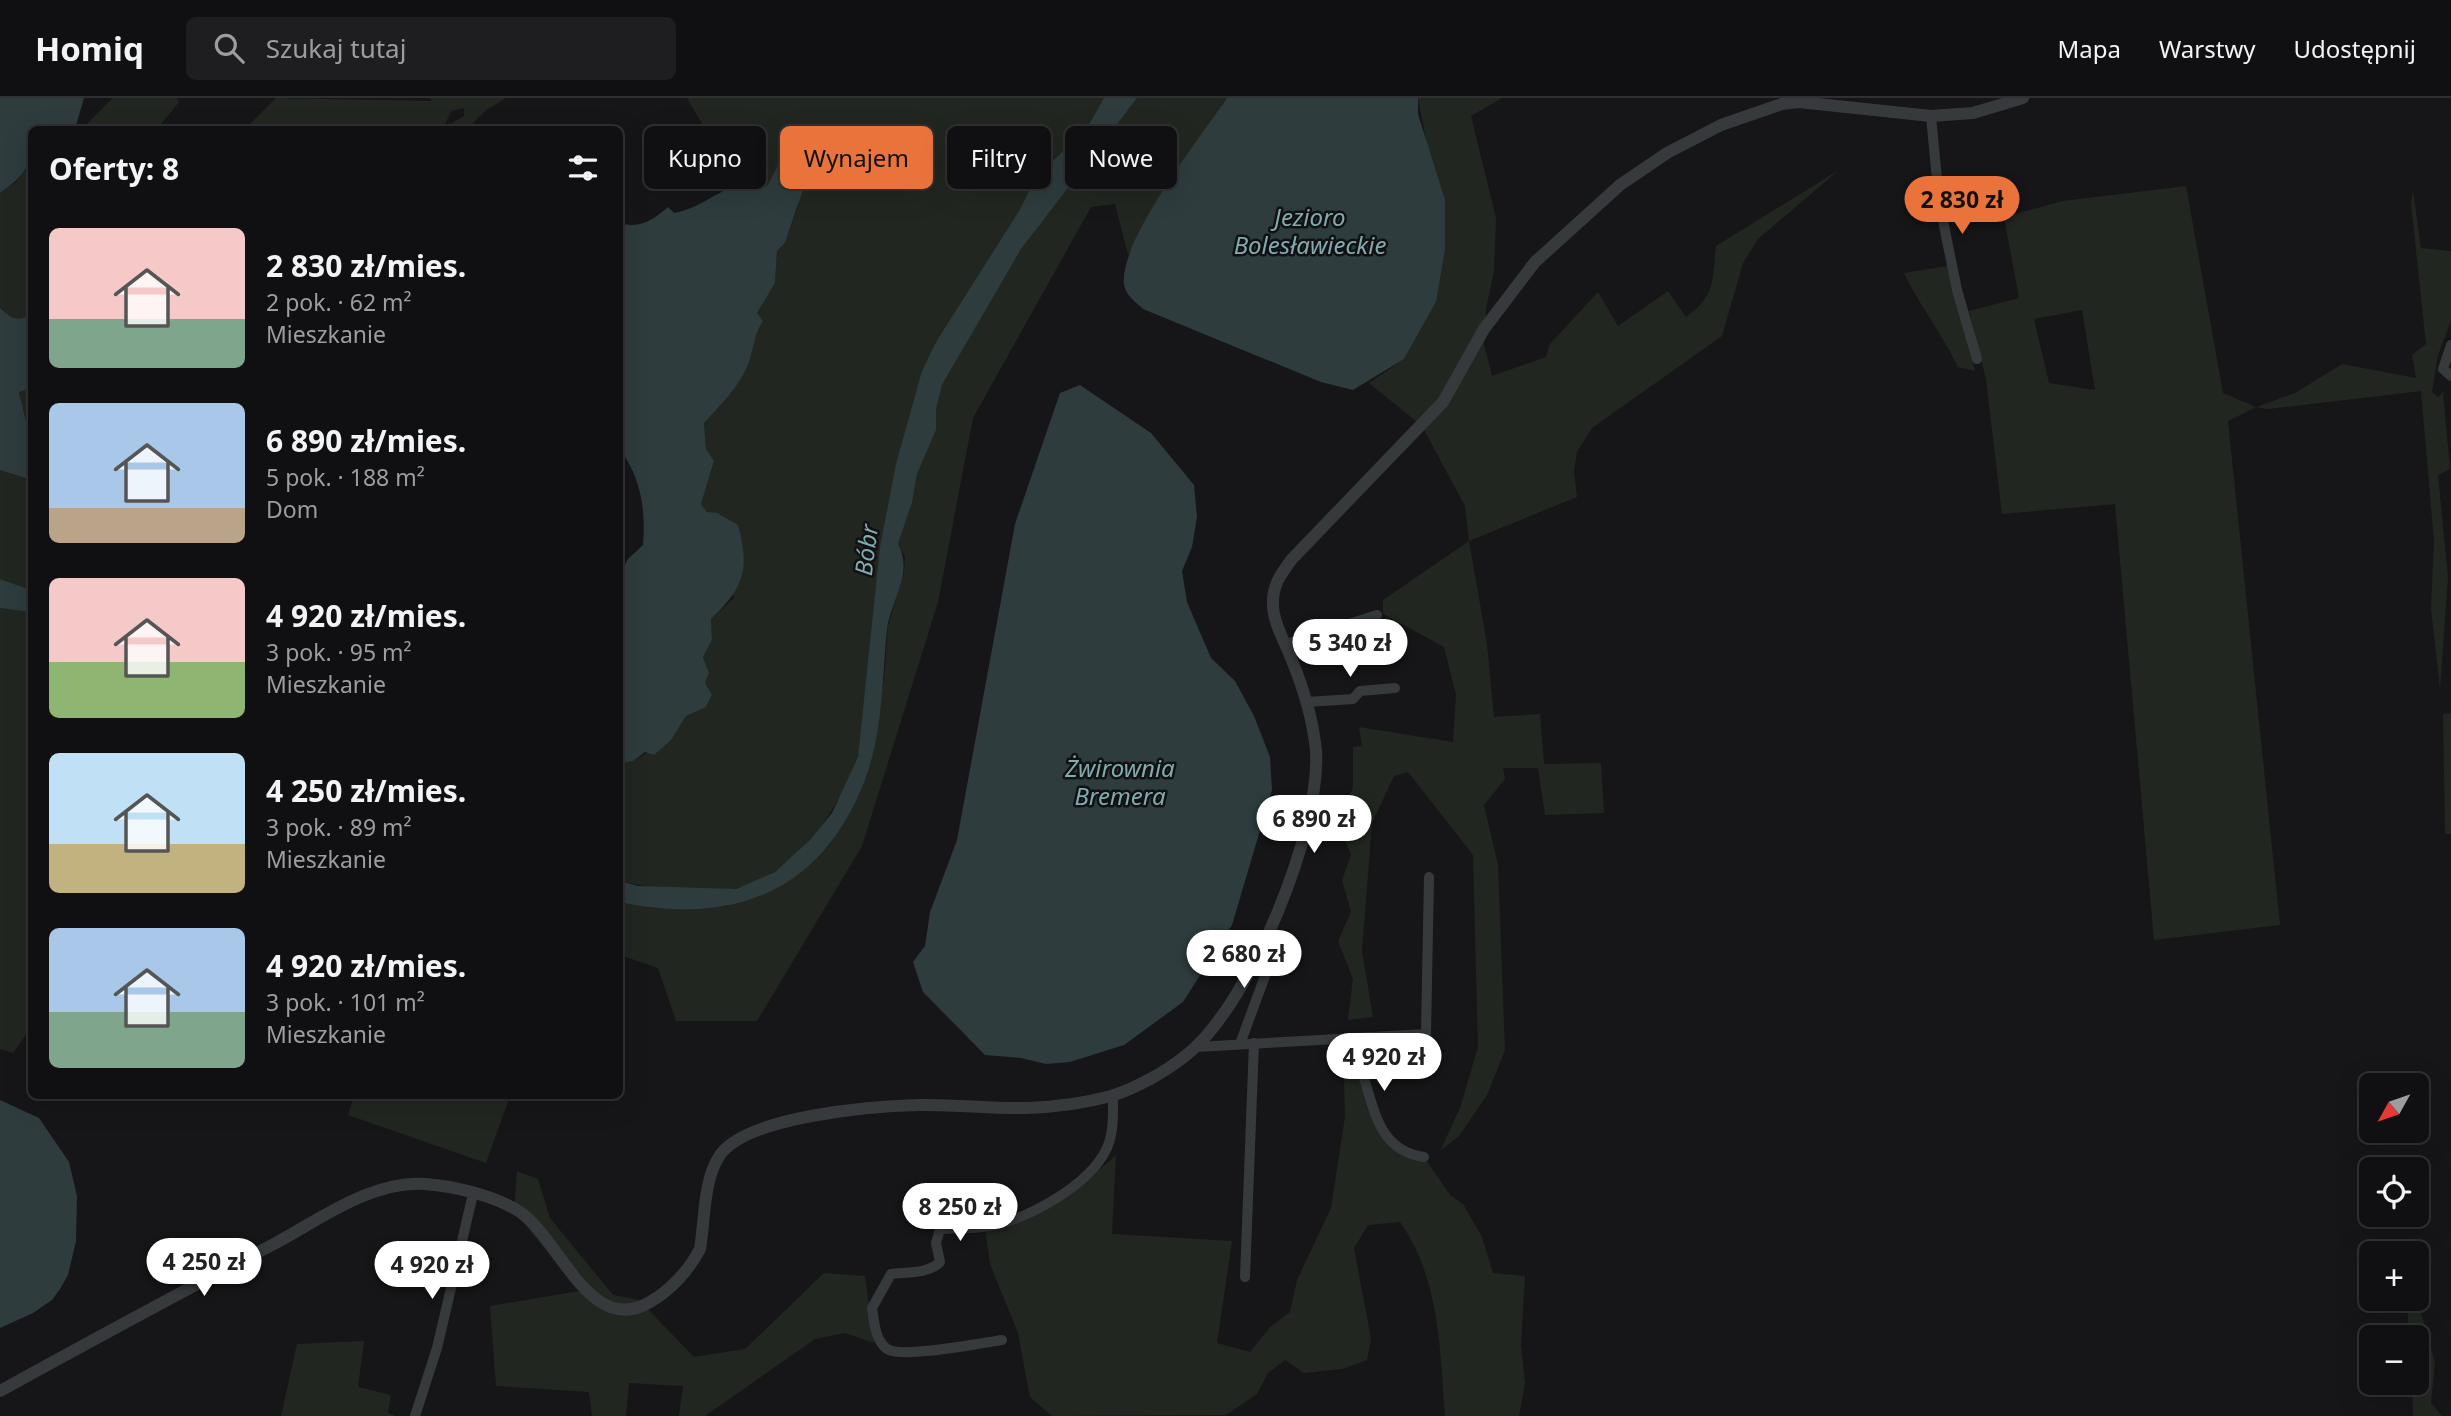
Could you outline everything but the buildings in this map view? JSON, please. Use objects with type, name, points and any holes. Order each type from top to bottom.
[{"type":"street","points":[[0,1391],[161,1301],[380,1191],[399,1185],[426,1184],[473,1195],[519,1212],[540,1232],[588,1292],[609,1308],[632,1311],[662,1294],[695,1259],[700,1249],[709,1190],[720,1156],[733,1143],[756,1131],[802,1119],[867,1108],[928,1105],[1031,1108],[1113,1095],[1176,1062],[1195,1047],[1223,1017],[1254,967],[1307,822],[1317,765],[1307,702],[1272,608],[1275,583],[1283,570],[1443,402],[1484,329],[1527,271],[1620,185],[1686,142],[1721,125],[1772,106],[1799,102],[1931,116],[1973,113],[2023,98]]},
{"type":"street","points":[[1931,116],[1939,201],[1957,290],[1977,359]]},
{"type":"street","points":[[2451,345],[2442,369],[2451,376]]},
{"type":"street","points":[[1286,644],[1377,615]]},
{"type":"street","points":[[1307,702],[1353,699],[1360,691],[1395,688]]},
{"type":"street","points":[[1195,1047],[1426,1034],[1429,877]]},
{"type":"street","points":[[1240,1044],[1276,946]]},
{"type":"street","points":[[1343,1039],[1353,1051],[1362,1073],[1374,1119],[1402,1148],[1424,1157]]},
{"type":"street","points":[[1245,1276],[1254,1043]]},
{"type":"street","points":[[1002,1340],[948,1349],[895,1352],[887,1349],[878,1338],[872,1308],[891,1274],[935,1268],[940,1262],[936,1243],[940,1229],[1003,1223],[1046,1205],[1091,1171],[1107,1148],[1113,1125],[1113,1095]]},
{"type":"street","points":[[415,1416],[435,1355],[473,1195]]},
{"type":"shaded area","points":[[113,98],[176,98],[179,102],[159,126],[85,126]]},
{"type":"shaded area","points":[[276,98],[432,101],[430,98],[506,98],[485,111],[470,126],[447,126],[464,116],[464,108],[451,111],[444,126],[248,126]]},
{"type":"shaded area","points":[[687,98],[1105,98],[1088,126],[1065,126],[1065,149],[1051,163],[1051,126],[947,126],[947,189],[1030,189],[1019,211],[936,341],[858,757],[839,798],[813,837],[797,854],[760,880],[738,888],[712,891],[646,886],[623,882],[623,762],[633,761],[671,739],[686,716],[706,707],[712,696],[705,683],[709,673],[703,657],[712,640],[711,619],[734,598],[707,512],[701,504],[714,461],[706,450],[704,423],[733,390],[747,367],[763,321],[756,313],[775,283],[777,251],[785,243],[799,204],[793,189],[933,189],[933,126],[780,126],[780,162],[767,186],[766,126],[704,126]]},
{"type":"shaded area","points":[[1137,98],[1227,98],[1177,171],[1177,126],[1115,126]]},
{"type":"shaded area","points":[[1418,98],[1502,98],[1471,116],[1496,218],[1494,271],[1486,309],[1484,344],[1492,376],[1546,357],[1550,344],[1598,292],[1618,326],[1668,291],[1686,317],[1708,294],[1713,278],[1716,246],[1839,170],[1758,239],[1743,263],[1722,336],[1592,428],[1577,452],[1574,471],[1577,497],[1469,541],[1465,506],[1422,426],[1369,383],[1404,359],[1436,302],[1426,140]]},
{"type":"shaded area","points":[[28,167],[28,316],[18,318],[0,308],[0,193],[16,182]]},
{"type":"shaded area","points":[[2186,186],[2223,393],[2256,407],[2228,421],[2280,925],[2154,940],[2115,504],[2002,514],[1986,379],[1969,311],[2019,298],[2004,217],[2063,201]],"holes":[[[2082,310],[2095,390],[2049,383],[2034,319]]]},
{"type":"shaded area","points":[[1065,188],[1165,189],[1128,255],[1115,204],[1091,207],[973,418],[938,602],[862,846],[757,1021],[676,1021],[658,968],[623,956],[623,902],[727,906],[842,824],[866,776],[871,757],[884,678],[888,626],[904,573],[905,557],[898,544],[912,503],[917,474],[936,429],[936,409],[942,385],[1019,252]]},
{"type":"shaded area","points":[[2413,190],[2421,248],[2451,251],[2451,321],[2438,355],[2432,392],[2438,397],[2443,392],[2450,469],[2438,475],[2448,578],[2440,689],[2431,608],[2434,541],[2421,391],[2268,409],[2256,407],[2295,393],[2342,364],[2416,378],[2412,355],[2426,344],[2411,203]]},
{"type":"shaded area","points":[[1948,266],[1975,371],[1958,367],[1904,273]]},
{"type":"shaded area","points":[[28,389],[28,425],[26,421],[19,391]]},
{"type":"shaded area","points":[[0,470],[28,479],[28,589],[0,579]]},
{"type":"shaded area","points":[[1469,541],[1487,644],[1494,717],[1540,714],[1544,764],[1601,763],[1604,813],[1545,815],[1538,768],[1503,768],[1505,779],[1484,805],[1498,865],[1505,1050],[1487,1095],[1459,1136],[1440,1151],[1460,1108],[1478,1047],[1473,855],[1408,772],[1394,776],[1372,823],[1362,951],[1373,1017],[1348,1020],[1353,979],[1338,941],[1351,912],[1342,880],[1351,855],[1339,824],[1353,787],[1353,747],[1362,746],[1359,727],[1453,742],[1456,695],[1444,647],[1383,614],[1383,600]]},
{"type":"shaded area","points":[[0,608],[28,611],[28,1032],[13,1053],[0,1049]]},
{"type":"shaded area","points":[[2451,713],[2451,834],[2445,834],[2443,714]]},
{"type":"shaded area","points":[[1343,1039],[1392,1140],[1424,1157],[1450,1195],[1463,1204],[1482,1237],[1493,1273],[1525,1276],[1521,1345],[1525,1383],[1519,1416],[1445,1416],[1436,1315],[1423,1267],[1400,1222],[1368,1225],[1354,1248],[1371,1339],[1367,1360],[1342,1369],[1304,1373],[1285,1360],[1268,1373],[1257,1394],[1226,1415],[1052,1416],[1030,1397],[1018,1333],[990,1264],[985,1227],[1071,1189],[1116,1155],[1112,1234],[1232,1241],[1217,1343],[1250,1352],[1270,1327],[1290,1312],[1297,1280],[1331,1208],[1345,1117]]},
{"type":"shaded area","points":[[353,1099],[509,1099],[486,1163],[348,1115]]},
{"type":"shaded area","points":[[517,1171],[538,1179],[550,1218],[613,1295],[639,1300],[694,1357],[745,1349],[824,1273],[865,1276],[874,1343],[845,1333],[815,1339],[705,1416],[679,1416],[683,1386],[629,1383],[626,1416],[592,1416],[589,1392],[496,1386],[490,1306],[579,1291],[514,1211]]},
{"type":"shaded area","points":[[2408,1311],[2421,1311],[2424,1325],[2408,1325]]},
{"type":"shaded area","points":[[364,1341],[358,1387],[391,1395],[388,1413],[396,1416],[281,1416],[297,1344]]},
{"type":"shaded area","points":[[2429,1341],[2435,1363],[2431,1403],[2442,1416],[2413,1416],[2412,1395],[2429,1395]]},
{"type":"water","points":[[0,98],[84,98],[76,126],[28,126],[28,164],[23,173],[0,193]]},
{"type":"water","points":[[1104,98],[1137,98],[1115,126],[1088,126]]},
{"type":"water","name":"Jezioro Bolesławieckie","points":[[1227,98],[1418,98],[1418,114],[1445,200],[1445,249],[1436,302],[1404,359],[1353,390],[1321,382],[1143,309],[1126,292],[1126,265],[1134,242],[1164,189],[1177,189],[1177,170]]},
{"type":"water","points":[[1065,149],[1067,189],[1021,249],[942,385],[936,409],[936,430],[917,474],[912,503],[898,544],[904,566],[903,576],[887,630],[876,741],[866,777],[848,816],[826,848],[800,873],[770,892],[737,903],[701,909],[662,908],[623,902],[623,882],[638,886],[736,889],[775,872],[810,840],[832,813],[858,757],[880,547],[896,464],[922,371],[937,340],[1019,211],[1030,189],[1051,189],[1051,163]]},
{"type":"water","points":[[780,162],[780,189],[803,189],[785,243],[777,251],[775,283],[757,313],[763,321],[749,361],[739,382],[704,423],[706,449],[714,461],[701,504],[707,512],[717,513],[738,525],[743,554],[741,577],[737,587],[711,619],[712,640],[703,657],[709,673],[705,683],[712,695],[706,707],[686,716],[671,740],[654,755],[645,752],[633,761],[623,763],[623,568],[628,559],[643,545],[644,532],[641,495],[633,471],[623,454],[623,224],[646,222],[668,207],[674,213],[684,210],[727,189],[766,189]]},
{"type":"water","points":[[0,308],[14,318],[28,316],[28,389],[19,392],[28,425],[28,479],[0,470]]},
{"type":"water","name":"Żwirownia Bremera","points":[[1080,385],[1151,433],[1194,485],[1197,517],[1192,547],[1182,571],[1187,602],[1211,658],[1235,681],[1254,716],[1270,757],[1272,790],[1232,925],[1183,1002],[1124,1045],[1070,1062],[1046,1064],[1021,1058],[985,1055],[923,992],[913,962],[925,946],[930,912],[957,840],[1015,524],[1060,393]]},
{"type":"water","points":[[0,579],[28,589],[28,612],[0,608]]},
{"type":"water","points":[[0,1100],[39,1118],[69,1162],[77,1196],[76,1241],[68,1275],[60,1289],[52,1300],[33,1313],[0,1328]]},
{"type":"water label","name":"Bóbr","points":[[867,550]]}]
